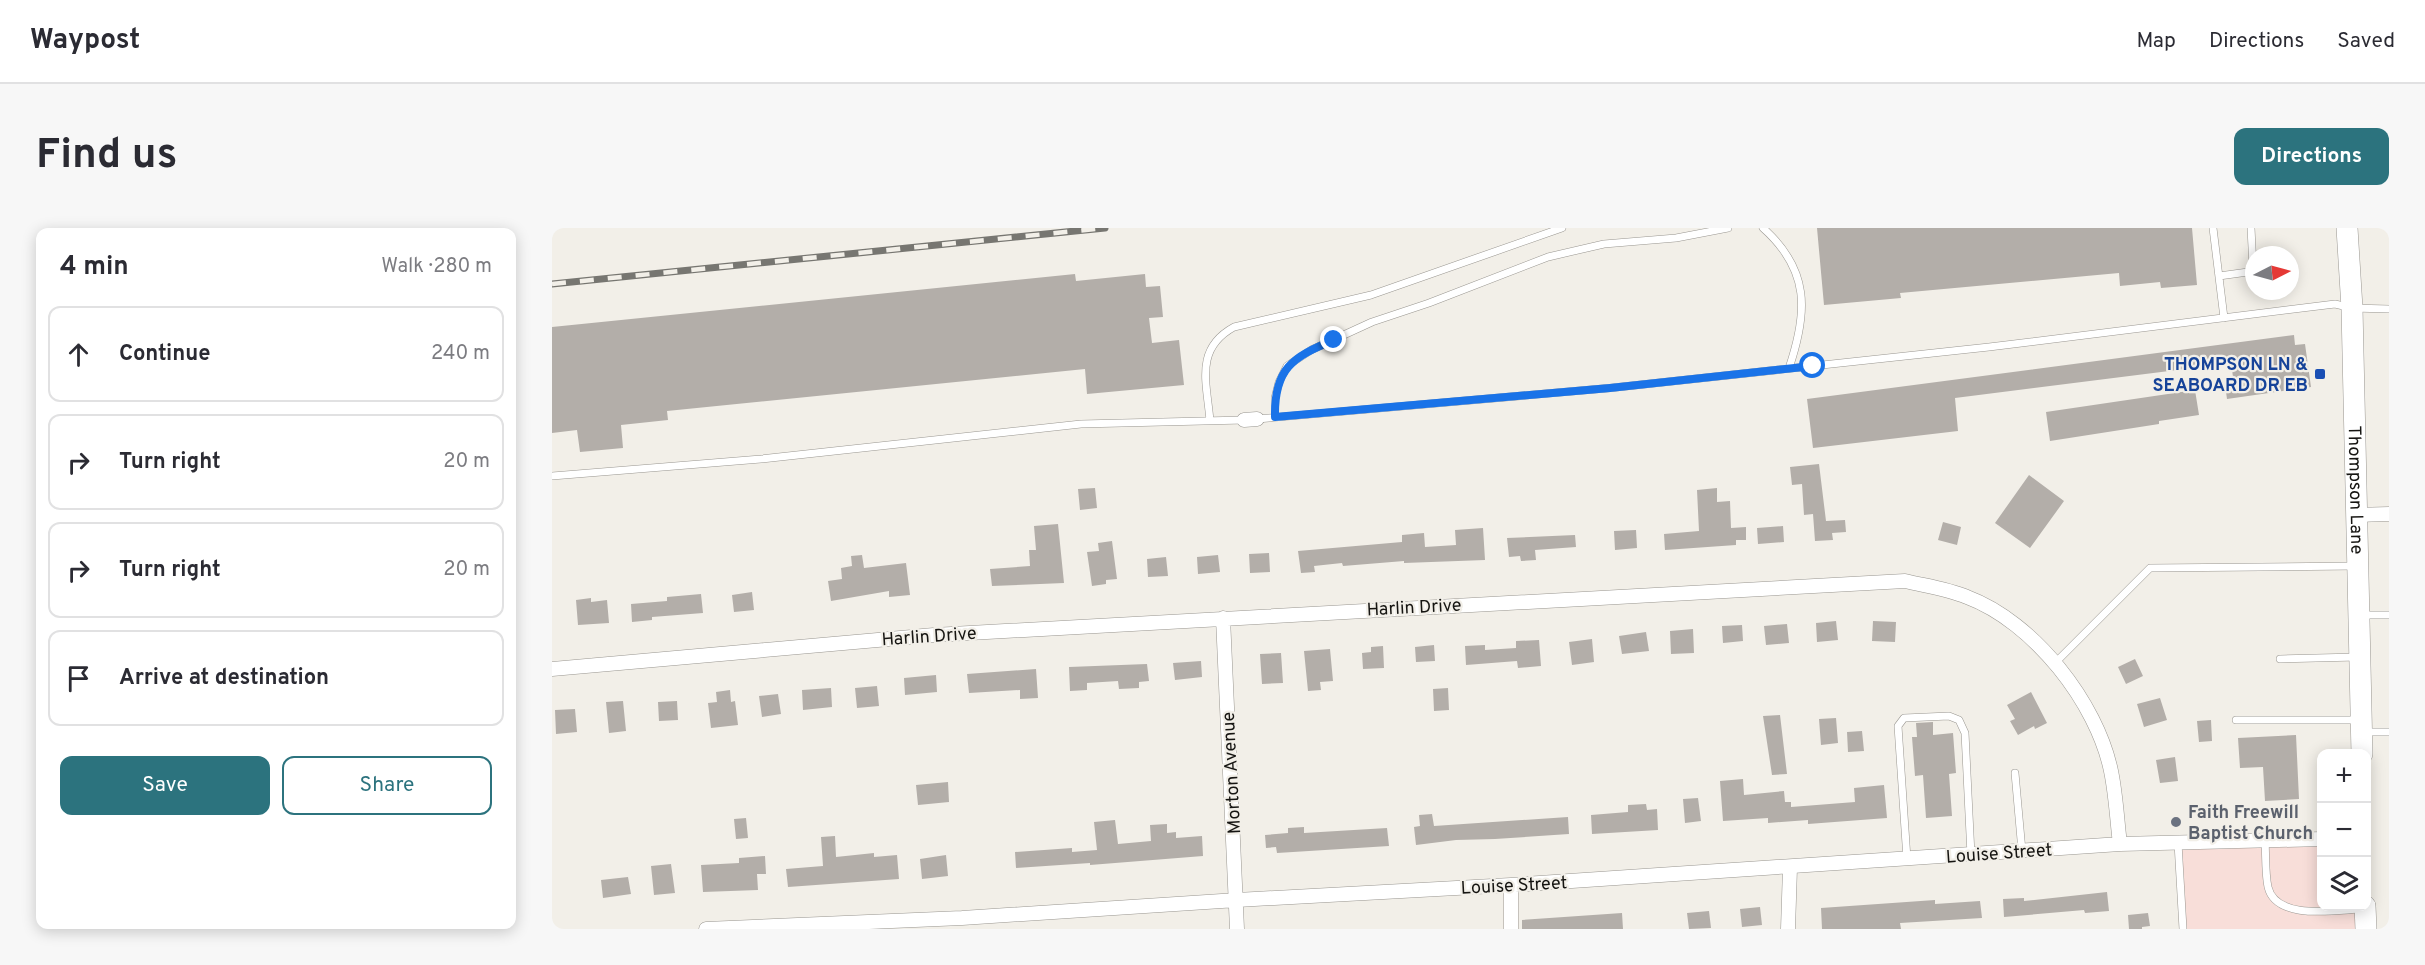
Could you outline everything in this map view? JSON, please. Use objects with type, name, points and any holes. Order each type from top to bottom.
[{"type":"main road","name":"Thompson Lane","points":[[2347,228],[2352,308],[2361,735]]},
{"type":"street","points":[[2355,515],[2389,514]]},
{"type":"street","name":"Harlin Drive","points":[[552,669],[934,635],[1905,580],[1968,597],[2014,623],[2055,663],[2094,719],[2111,771],[2120,844]]},
{"type":"street","name":"Morton Avenue","points":[[1223,618],[1237,929]]},
{"type":"street","name":"Louise Street","points":[[706,929],[962,923],[1237,900],[1790,868],[2120,844],[2317,839]]},
{"type":"street","points":[[1788,929],[1790,868]]},
{"type":"street","points":[[1511,885],[1511,929]]},
{"type":"lane","points":[[1210,421],[1205,361],[1211,345],[1223,333],[1234,327],[1371,295],[1562,228]]},
{"type":"lane","points":[[1275,417],[1275,398],[1279,382],[1287,366],[1311,350],[1372,322],[1430,303],[1548,257],[1604,244],[1676,238],[1728,228]]},
{"type":"lane","points":[[1763,228],[1780,243],[1788,254],[1800,282],[1802,309],[1799,338],[1789,368]]},
{"type":"lane","points":[[2213,228],[2224,318]]},
{"type":"lane","points":[[2219,276],[2248,272],[2253,267],[2251,228]]},
{"type":"lane","points":[[552,476],[761,459],[1081,424],[1250,419],[1610,388],[1989,347],[2335,304],[2352,308],[2389,309]]},
{"type":"lane","points":[[2055,663],[2150,568],[2357,566]]},
{"type":"lane","points":[[2358,615],[2389,615]]},
{"type":"lane","points":[[2280,659],[2359,657]]},
{"type":"lane","points":[[1907,860],[1898,726],[1904,718],[1949,716],[1959,720],[1965,733],[1971,855]]},
{"type":"lane","points":[[2236,720],[2361,735],[2389,732]]},
{"type":"lane","points":[[2015,773],[2022,851]]},
{"type":"lane","points":[[2265,840],[2268,888],[2274,900],[2285,907],[2302,911],[2366,915]]},
{"type":"lane","points":[[2178,843],[2183,929]]},
{"type":"shaded area","points":[[2317,839],[2317,911],[2365,911],[2366,929],[2183,929],[2178,843]]},
{"type":"building","points":[[1817,228],[2192,228],[2197,285],[2161,288],[2160,282],[2120,286],[2119,273],[1900,293],[1901,298],[1824,305]]},
{"type":"building","points":[[1075,274],[1076,281],[1145,274],[1146,287],[1160,286],[1163,317],[1149,318],[1152,343],[1179,340],[1184,385],[1087,394],[1085,369],[667,411],[668,420],[621,425],[623,448],[580,452],[577,430],[552,433],[552,327]]},
{"type":"building","points":[[2294,335],[2295,345],[2305,344],[2311,387],[2227,399],[2225,385],[2234,384],[2231,363],[2222,365],[2222,361],[2193,365],[2193,368],[1955,398],[1958,431],[1813,448],[1807,399]]},
{"type":"building","points":[[2195,390],[2199,415],[2159,421],[2159,424],[2050,441],[2046,412]]},
{"type":"building","points":[[1819,464],[1826,521],[1845,520],[1846,532],[1832,533],[1833,540],[1815,541],[1813,514],[1804,515],[1802,484],[1792,485],[1790,467]]},
{"type":"building","points":[[2029,475],[2064,501],[2030,548],[1995,523]]},
{"type":"building","points":[[1095,488],[1097,508],[1080,510],[1078,489]]},
{"type":"building","points":[[1717,488],[1717,502],[1730,501],[1731,528],[1746,527],[1746,540],[1736,540],[1736,545],[1665,550],[1664,534],[1699,531],[1697,490]]},
{"type":"building","points":[[1943,522],[1961,527],[1957,545],[1938,540]]},
{"type":"building","points":[[1058,524],[1064,583],[992,586],[990,569],[1030,566],[1029,550],[1036,550],[1034,526]]},
{"type":"building","points":[[1783,526],[1784,542],[1758,544],[1757,528]]},
{"type":"building","points":[[1483,528],[1485,560],[1404,563],[1404,561],[1343,566],[1342,563],[1314,566],[1315,572],[1301,573],[1298,551],[1402,542],[1402,535],[1424,533],[1425,547],[1456,545],[1455,530]]},
{"type":"building","points":[[1636,530],[1637,548],[1615,550],[1614,531]]},
{"type":"building","points":[[1575,535],[1576,547],[1535,550],[1536,560],[1521,561],[1520,556],[1509,557],[1507,538]]},
{"type":"building","points":[[1112,541],[1117,579],[1106,580],[1106,584],[1092,586],[1087,552],[1099,551],[1098,543]]},
{"type":"building","points":[[1269,553],[1270,572],[1250,573],[1249,554]]},
{"type":"building","points":[[862,555],[864,568],[906,563],[910,595],[889,597],[889,591],[831,601],[828,581],[842,579],[841,568],[852,566],[851,556]]},
{"type":"building","points":[[1218,555],[1220,572],[1198,574],[1197,557]]},
{"type":"building","points":[[1166,557],[1168,576],[1148,577],[1147,559]]},
{"type":"building","points":[[752,592],[754,610],[734,612],[732,595]]},
{"type":"building","points":[[701,594],[703,613],[652,617],[652,620],[632,622],[631,604],[667,601],[667,597]]},
{"type":"building","points":[[591,598],[591,602],[607,600],[609,623],[578,625],[576,600]]},
{"type":"building","points":[[1836,621],[1838,640],[1817,642],[1816,623]]},
{"type":"building","points":[[1873,621],[1896,622],[1895,642],[1872,641]]},
{"type":"building","points":[[1787,624],[1789,643],[1766,645],[1764,626]]},
{"type":"building","points":[[1742,625],[1743,641],[1723,643],[1722,626]]},
{"type":"building","points":[[1693,629],[1694,653],[1671,654],[1670,631]]},
{"type":"building","points":[[1646,632],[1649,651],[1622,654],[1619,636]]},
{"type":"building","points":[[1592,639],[1594,662],[1572,665],[1569,642]]},
{"type":"building","points":[[1539,640],[1541,666],[1518,668],[1517,661],[1466,665],[1465,646],[1485,645],[1485,650],[1516,648],[1516,641]]},
{"type":"building","points":[[1434,645],[1435,661],[1416,662],[1415,647]]},
{"type":"building","points":[[1383,646],[1384,668],[1363,669],[1362,653],[1371,652],[1371,647]]},
{"type":"building","points":[[1330,649],[1333,681],[1320,682],[1321,690],[1308,691],[1304,651]]},
{"type":"building","points":[[1281,653],[1283,683],[1262,684],[1260,654]]},
{"type":"building","points":[[2135,659],[2143,676],[2126,684],[2118,667]]},
{"type":"building","points":[[1201,661],[1202,677],[1175,680],[1173,663]]},
{"type":"building","points":[[1147,664],[1149,681],[1139,682],[1139,688],[1119,689],[1118,681],[1087,683],[1087,690],[1070,691],[1069,667]]},
{"type":"building","points":[[1036,669],[1038,698],[1020,699],[1020,690],[969,693],[967,674]]},
{"type":"building","points":[[936,675],[937,692],[905,695],[904,678]]},
{"type":"building","points":[[877,686],[879,706],[857,708],[855,688]]},
{"type":"building","points":[[831,688],[832,707],[803,710],[802,690]]},
{"type":"building","points":[[1448,688],[1449,710],[1434,711],[1433,689]]},
{"type":"building","points":[[730,690],[731,702],[735,701],[738,725],[711,728],[708,703],[717,702],[716,692]]},
{"type":"building","points":[[2031,692],[2047,723],[2035,729],[2034,726],[2018,735],[2010,721],[2015,719],[2007,705]]},
{"type":"building","points":[[778,694],[781,714],[762,717],[759,696]]},
{"type":"building","points":[[2160,698],[2167,720],[2144,727],[2137,704]]},
{"type":"building","points":[[623,701],[626,731],[609,733],[606,702]]},
{"type":"building","points":[[677,701],[678,720],[659,721],[658,702]]},
{"type":"building","points":[[575,709],[577,732],[556,734],[555,710]]},
{"type":"building","points":[[1780,715],[1787,774],[1772,775],[1763,716]]},
{"type":"building","points":[[1836,718],[1838,743],[1821,745],[1819,719]]},
{"type":"building","points":[[2211,720],[2212,741],[2199,742],[2197,721]]},
{"type":"building","points":[[1933,722],[1933,735],[1953,733],[1956,773],[1949,774],[1952,816],[1926,818],[1923,775],[1915,776],[1912,737],[1917,737],[1916,723]]},
{"type":"building","points":[[1862,731],[1864,751],[1848,752],[1847,732]]},
{"type":"building","points":[[2296,735],[2299,799],[2265,801],[2263,767],[2240,768],[2238,738]]},
{"type":"building","points":[[2175,757],[2178,781],[2160,783],[2156,760]]},
{"type":"building","points":[[1743,779],[1744,795],[1784,791],[1785,802],[1791,802],[1791,807],[1855,802],[1854,788],[1884,785],[1887,818],[1808,824],[1808,820],[1768,823],[1768,818],[1723,821],[1720,781]]},
{"type":"building","points":[[948,782],[949,802],[918,805],[916,785]]},
{"type":"building","points":[[1698,798],[1701,821],[1685,823],[1683,799]]},
{"type":"building","points":[[1646,804],[1647,810],[1657,809],[1658,830],[1592,834],[1591,815],[1628,812],[1628,805]]},
{"type":"building","points":[[1432,814],[1434,826],[1568,817],[1569,834],[1456,840],[1416,845],[1414,827],[1420,826],[1419,815]]},
{"type":"building","points":[[746,818],[748,838],[736,839],[734,819]]},
{"type":"building","points":[[1115,820],[1118,844],[1151,841],[1150,825],[1167,824],[1167,833],[1176,832],[1176,838],[1202,836],[1203,856],[1016,868],[1015,852],[1072,848],[1072,852],[1097,850],[1094,822]]},
{"type":"building","points":[[1304,827],[1304,833],[1387,828],[1389,846],[1277,853],[1276,847],[1266,848],[1265,835],[1288,833],[1288,828]]},
{"type":"building","points":[[835,836],[836,857],[874,853],[874,857],[897,855],[899,879],[788,887],[786,869],[823,866],[821,837]]},
{"type":"building","points":[[946,855],[948,876],[922,879],[920,859]]},
{"type":"building","points":[[765,856],[766,874],[757,874],[758,890],[703,892],[701,865],[739,863],[739,858]]},
{"type":"building","points":[[671,864],[675,893],[654,895],[651,866]]},
{"type":"building","points":[[628,877],[631,894],[603,898],[601,880]]},
{"type":"building","points":[[2107,892],[2109,911],[2085,913],[2084,910],[2004,917],[2003,899],[2024,898],[2024,901]]},
{"type":"building","points":[[1935,900],[1935,904],[1980,901],[1982,918],[1900,923],[1901,929],[1822,929],[1821,908]]},
{"type":"building","points":[[1760,907],[1762,925],[1742,927],[1740,909]]},
{"type":"building","points":[[1709,911],[1711,928],[1689,929],[1687,913]]},
{"type":"building","points":[[1622,913],[1623,929],[1522,929],[1522,920]]},
{"type":"building","points":[[2148,913],[2150,926],[2142,927],[2142,929],[2129,929],[2128,915]]},
{"type":"railway","points":[[552,284],[1105,228]]},
{"type":"place","name":"THOMPSON LN & SEABOARD DR EB","points":[[2320,374]]},
{"type":"place","name":"Faith Freewill Baptist Church","points":[[2176,822]]},
{"type":"route","points":[[1334,340],[1311,350],[1287,366],[1279,382],[1275,398],[1275,417],[1610,388],[1813,366]]}]
